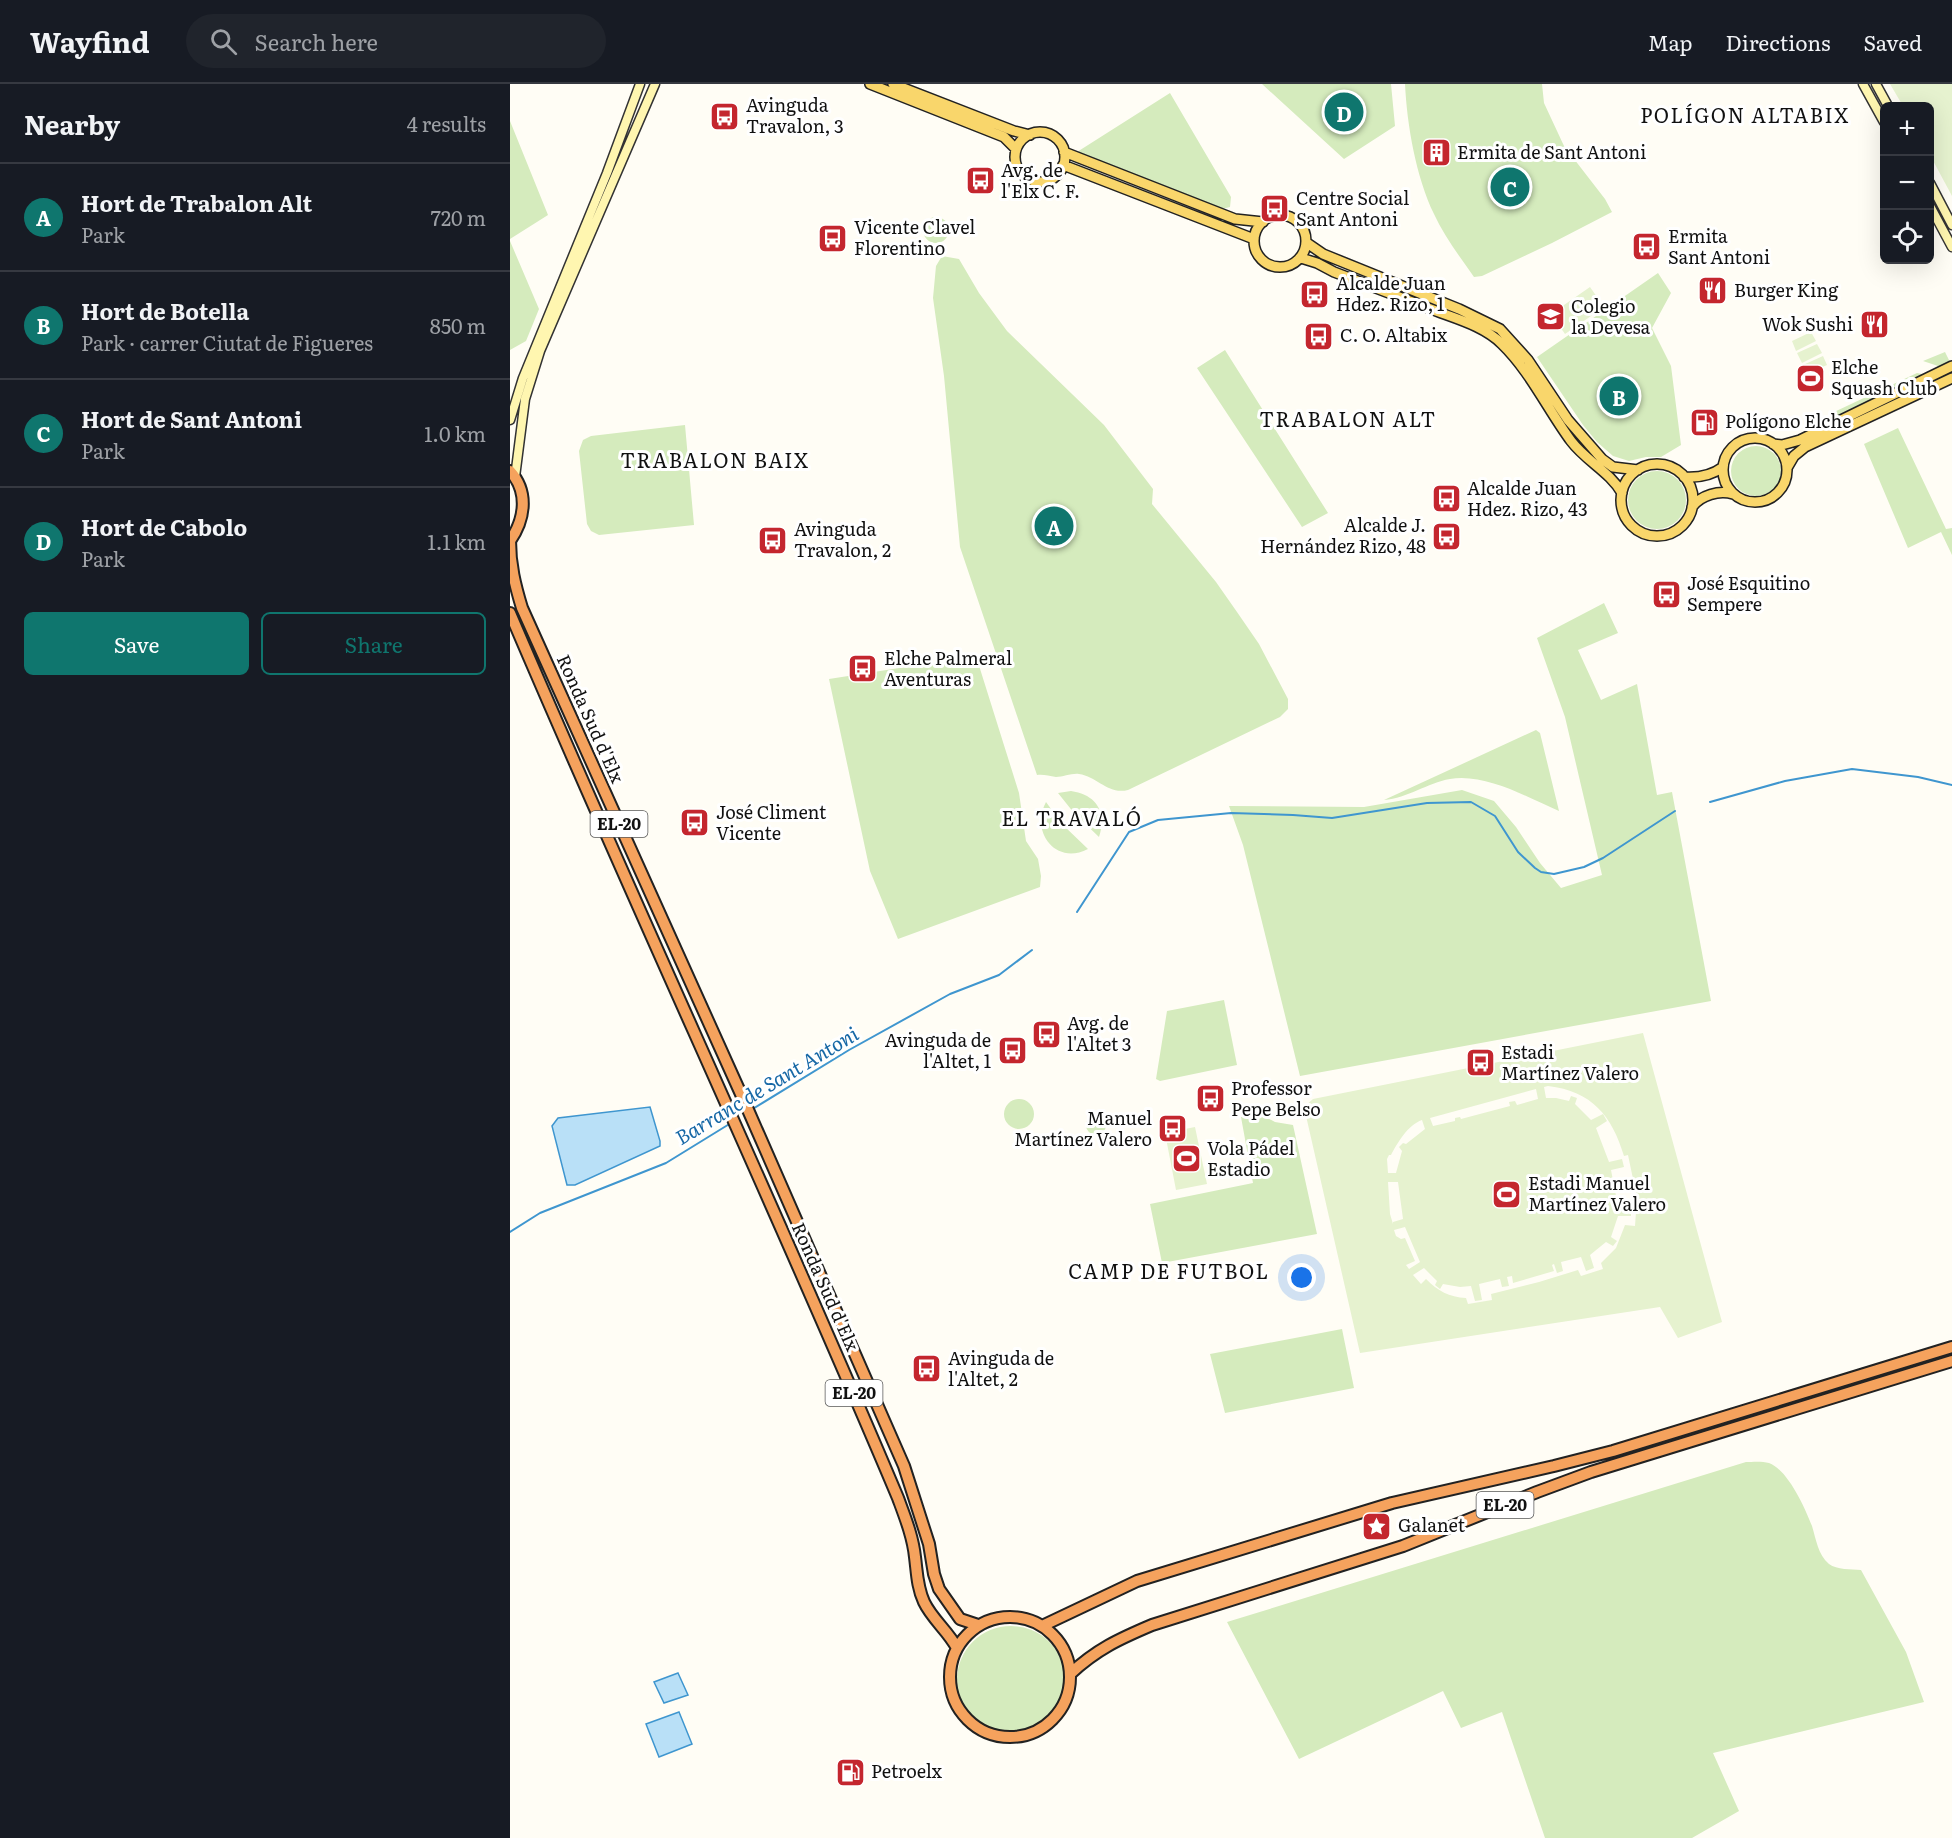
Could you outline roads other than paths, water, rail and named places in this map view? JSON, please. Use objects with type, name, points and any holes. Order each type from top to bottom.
[{"type":"highway","name":"EL-20","points":[[510,541],[519,527],[523,512],[523,496],[513,474]]},
{"type":"highway","name":"Ronda Sud d'Elx","points":[[510,541],[513,579],[522,608],[745,1103],[904,1466],[929,1544],[939,1589],[960,1619],[978,1625]]},
{"type":"highway","name":"Ronda Sud d'Elx","points":[[510,613],[580,778],[730,1112],[898,1498],[911,1536],[916,1578],[924,1602],[957,1648]]},
{"type":"highway","name":"EL-20","points":[[1042,1626],[1137,1581],[1226,1553],[1392,1503],[1613,1451],[1952,1347]]},
{"type":"highway","name":"EL-20","points":[[1070,1674],[1088,1657],[1117,1640],[1152,1625],[1402,1546],[1591,1472],[1952,1361]]},
{"type":"highway","points":[[1026,1618],[1042,1626],[1056,1638],[1066,1655],[1070,1674],[1068,1696],[1057,1716],[1039,1731],[1017,1738],[997,1737],[978,1729],[963,1716],[954,1700],[949,1683],[950,1665],[957,1648],[966,1635],[978,1625],[993,1619],[1026,1618]]},
{"type":"main road","points":[[510,420],[537,339],[607,173],[640,84]]},
{"type":"main road","points":[[513,474],[525,399],[540,351],[655,84]]},
{"type":"main road","points":[[870,84],[1004,137],[1016,149]]},
{"type":"main road","points":[[893,84],[1014,132],[1032,134]]},
{"type":"main road","points":[[1863,84],[1880,115]]},
{"type":"main road","points":[[1876,84],[1886,102]]},
{"type":"main road","points":[[1042,132],[1055,137],[1064,152],[1063,165],[1058,174],[1043,182],[1031,180],[1022,174],[1016,162],[1016,149],[1026,136],[1032,134],[1042,132]]},
{"type":"main road","points":[[1064,152],[1235,219],[1263,222]]},
{"type":"main road","points":[[1063,165],[1254,239]]},
{"type":"main road","points":[[1934,192],[1952,225]]},
{"type":"main road","points":[[1931,210],[1952,246]]},
{"type":"main road","points":[[1276,215],[1287,215],[1296,219],[1302,225],[1306,235],[1307,243],[1302,258],[1289,267],[1277,268],[1263,262],[1257,253],[1254,239],[1256,231],[1263,222],[1276,215]]},
{"type":"main road","points":[[1307,243],[1323,254],[1459,309],[1500,329],[1528,360],[1568,420],[1602,459],[1612,467],[1638,470]]},
{"type":"main road","points":[[1302,258],[1461,320],[1485,331],[1500,342],[1515,357],[1572,443],[1585,458],[1609,477],[1622,493]]},
{"type":"main road","points":[[1773,444],[1782,445],[1800,440],[1952,366]]},
{"type":"main road","points":[[1787,468],[1794,456],[1805,447],[1952,378]]},
{"type":"main road","points":[[1692,507],[1699,499],[1724,492],[1753,502],[1768,499],[1782,488],[1786,480],[1787,468],[1784,456],[1773,444],[1758,438],[1743,440],[1729,451],[1723,467],[1724,478],[1734,495]]},
{"type":"main road","points":[[1657,464],[1677,470],[1684,477],[1692,491],[1692,507],[1678,529],[1661,536],[1652,536],[1637,530],[1623,511],[1622,493],[1625,484],[1638,470],[1657,464]]},
{"type":"main road","points":[[1684,477],[1711,474],[1723,467]]},
{"type":"water","points":[[650,1107],[660,1146],[575,1185],[567,1185],[552,1126],[558,1118]]},
{"type":"water","points":[[678,1673],[688,1695],[664,1703],[654,1682]]},
{"type":"water","points":[[679,1712],[692,1744],[659,1757],[646,1724]]},
{"type":"waterway","name":"Barranc de Sant Antoni","points":[[1710,802],[1785,781],[1852,769],[1918,777],[1952,785]]},
{"type":"waterway","name":"Barranc de Sant Antoni","points":[[1077,912],[1129,832],[1158,820],[1231,813],[1332,818],[1427,803],[1471,802],[1495,816],[1518,852],[1535,868],[1541,872],[1554,874],[1584,867],[1603,858],[1675,811]]},
{"type":"waterway","name":"Barranc de Sant Antoni","points":[[751,1110],[849,1050],[950,994],[999,975],[1032,950]]},
{"type":"waterway","name":"Barranc de Sant Antoni","points":[[510,1232],[540,1213],[666,1163],[731,1123]]},
{"type":"place","name":"Hort de Cabolo","points":[[1344,112]]},
{"type":"place","name":"Avinguda Travalon, 3","points":[[725,116]]},
{"type":"place","name":"Ermita de Sant Antoni","points":[[1436,153]]},
{"type":"place","name":"Avg. de l'Elx C. F.","points":[[980,181]]},
{"type":"place","name":"Hort de Sant Antoni","points":[[1510,187]]},
{"type":"place","name":"Centre Social Sant Antoni","points":[[1275,209]]},
{"type":"place","name":"Vicente Clavel Florentino","points":[[833,238]]},
{"type":"place","name":"Ermita Sant Antoni","points":[[1647,247]]},
{"type":"place","name":"Burger King","points":[[1713,291]]},
{"type":"place","name":"Alcalde Juan Hdez. Rizo, 1","points":[[1315,294]]},
{"type":"place","name":"Colegio la Devesa","points":[[1550,317]]},
{"type":"place","name":"Wok Sushi","points":[[1874,325]]},
{"type":"place","name":"C. O. Altabix","points":[[1319,336]]},
{"type":"place","name":"Elche Squash Club","points":[[1810,378]]},
{"type":"place","name":"Hort de Botella","points":[[1619,396]]},
{"type":"place","name":"Polígono Elche","points":[[1704,422]]},
{"type":"place","name":"Alcalde Juan Hdez. Rizo, 43","points":[[1446,499]]},
{"type":"place","name":"Hort de Trabalon Alt","points":[[1054,526]]},
{"type":"place","name":"Alcalde J. Hernández Rizo, 48","points":[[1447,536]]},
{"type":"place","name":"Avinguda Travalon, 2","points":[[773,540]]},
{"type":"place","name":"José Esquitino Sempere","points":[[1666,594]]},
{"type":"place","name":"Elche Palmeral Aventuras","points":[[863,669]]},
{"type":"place","name":"José Climent Vicente","points":[[695,823]]},
{"type":"place","name":"Avg. de l'Altet 3","points":[[1046,1034]]},
{"type":"place","name":"Avinguda de l'Altet, 1","points":[[1012,1051]]},
{"type":"place","name":"Estadi Martínez Valero","points":[[1480,1063]]},
{"type":"place","name":"Professor Pepe Belso","points":[[1210,1099]]},
{"type":"place","name":"Manuel Martínez Valero","points":[[1173,1129]]},
{"type":"place","name":"Vola Pádel Estadio","points":[[1186,1159]]},
{"type":"place","name":"Estadi Manuel Martínez Valero","points":[[1507,1194]]},
{"type":"place","name":"Avinguda de l'Altet, 2","points":[[927,1369]]},
{"type":"place","name":"Galanet","points":[[1377,1526]]},
{"type":"place","name":"Petroelx","points":[[850,1772]]},
{"type":"district","name":"POLÍGON ALTABIX","points":[[1745,116]]},
{"type":"district","name":"TRABALON ALT","points":[[1348,420]]},
{"type":"district","name":"TRABALON BAIX","points":[[715,461]]},
{"type":"district","name":"EL TRAVALÓ","points":[[1072,819]]},
{"type":"district","name":"CAMP DE FUTBOL","points":[[1169,1272]]}]
